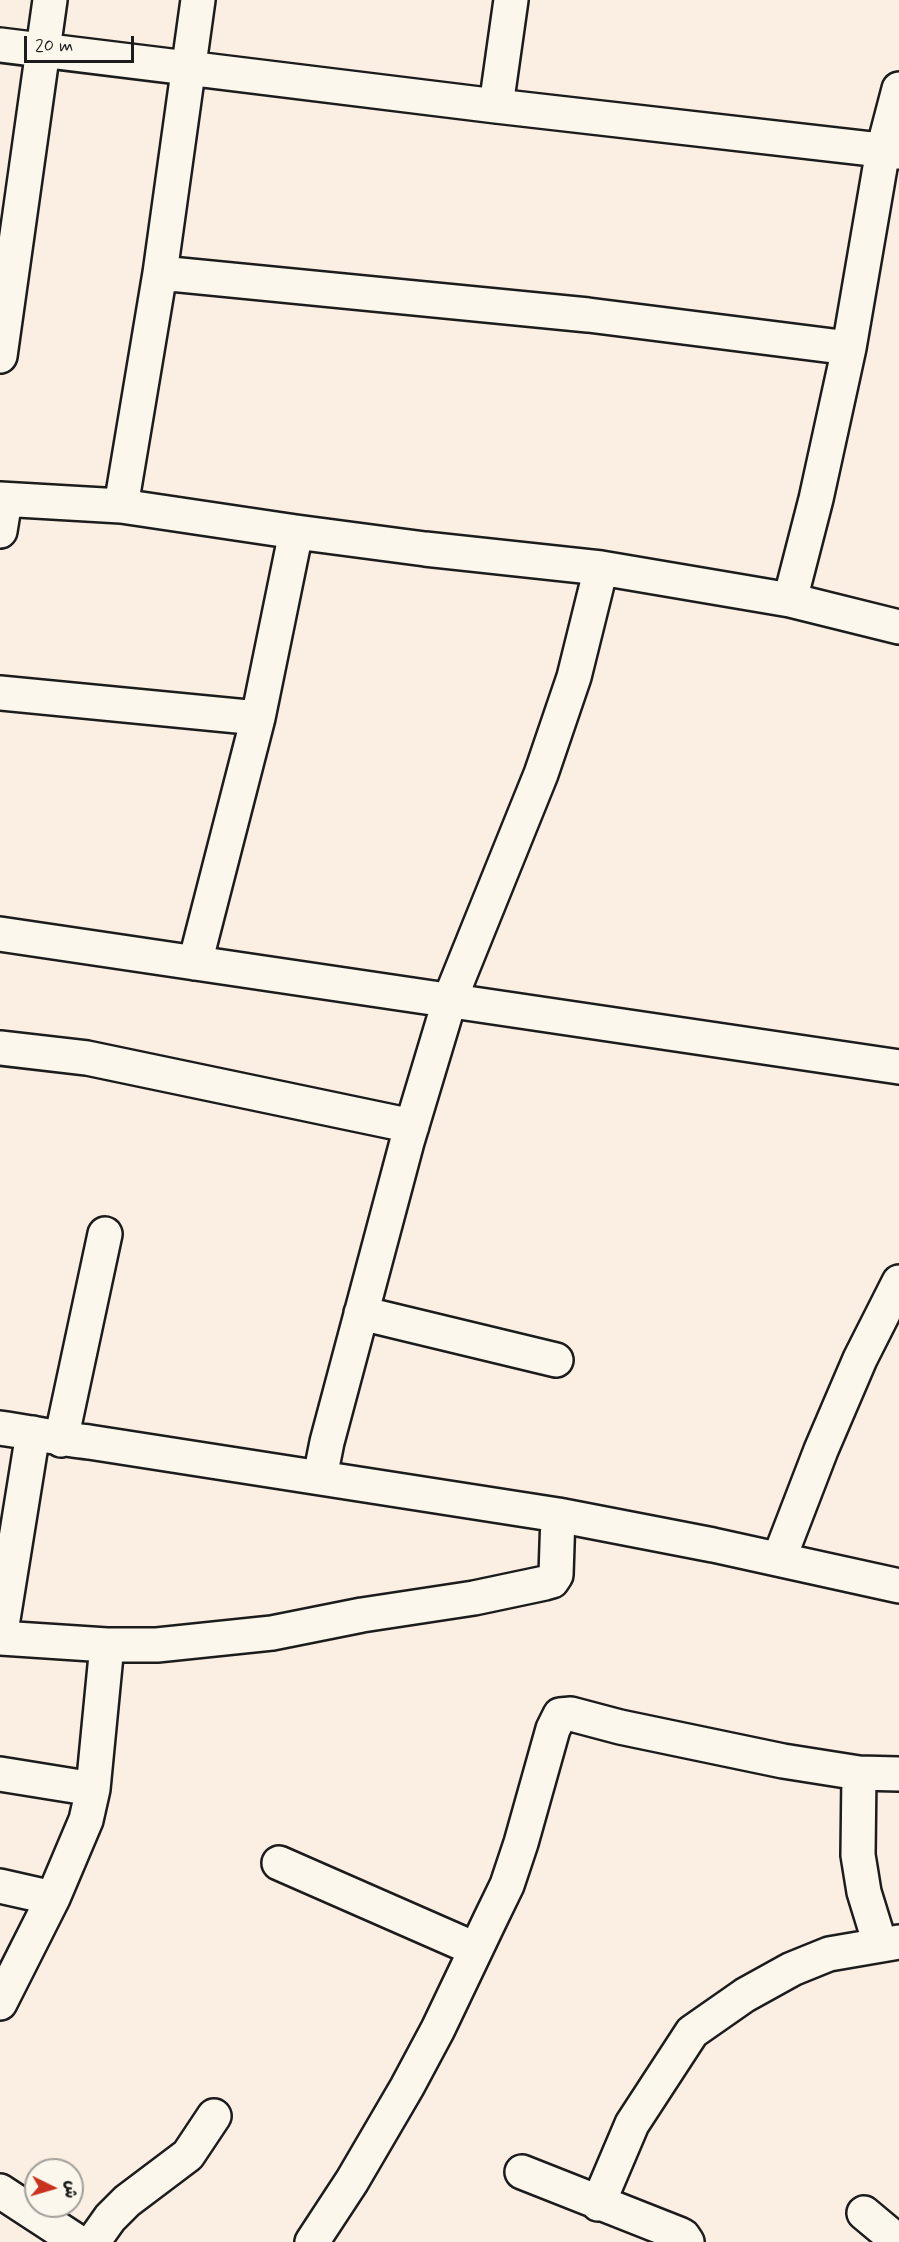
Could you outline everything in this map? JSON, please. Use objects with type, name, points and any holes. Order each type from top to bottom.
[{"type":"street","points":[[0,356],[50,0]]},
{"type":"street","points":[[121,506],[160,273],[198,0]]},
{"type":"street","points":[[496,106],[511,0]]},
{"type":"street","points":[[0,45],[496,106],[891,151]]},
{"type":"street","points":[[790,600],[816,499],[849,348],[891,151],[899,89]]},
{"type":"street","points":[[160,273],[588,315],[849,348]]},
{"type":"street","points":[[2,510],[121,506],[425,549],[601,568],[790,600],[899,627]]},
{"type":"street","points":[[195,963],[258,718],[297,532]]},
{"type":"street","points":[[321,1478],[327,1442],[361,1313],[412,1126],[450,999],[541,774],[574,677],[601,568]]},
{"type":"street","points":[[0,693],[258,718]]},
{"type":"street","points":[[0,934],[899,1067]]},
{"type":"street","points":[[0,1048],[87,1058],[412,1126]]},
{"type":"street","points":[[105,1234],[47,1436],[0,1638],[107,1645],[157,1645],[272,1633],[362,1615],[474,1598],[550,1582],[555,1578],[557,1565],[558,1515]]},
{"type":"street","points":[[779,1559],[821,1450],[860,1359],[899,1282]]},
{"type":"street","points":[[361,1313],[556,1360]]},
{"type":"street","points":[[0,1428],[558,1515],[779,1559],[899,1586]]},
{"type":"street","points":[[0,2003],[53,1898],[86,1820],[93,1789],[107,1645]]},
{"type":"street","points":[[312,2242],[352,2181],[407,2087],[507,1885],[534,1803],[553,1729],[560,1715],[572,1714],[620,1727],[740,1753],[859,1773],[899,1774]]},
{"type":"street","points":[[598,2204],[632,2124],[692,2032],[745,1995],[792,1970],[829,1954],[889,1943],[864,1892],[858,1855],[859,1773]]},
{"type":"street","points":[[0,1774],[93,1789]]},
{"type":"street","points":[[279,1863],[475,1949]]},
{"type":"street","points":[[0,1887],[53,1898]]},
{"type":"street","points":[[93,2242],[110,2218],[127,2201],[188,2155],[214,2116]]},
{"type":"street","points":[[522,2172],[598,2204],[679,2234],[687,2242]]},
{"type":"street","points":[[0,2191],[78,2242]]},
{"type":"street","points":[[864,2213],[899,2240]]}]
